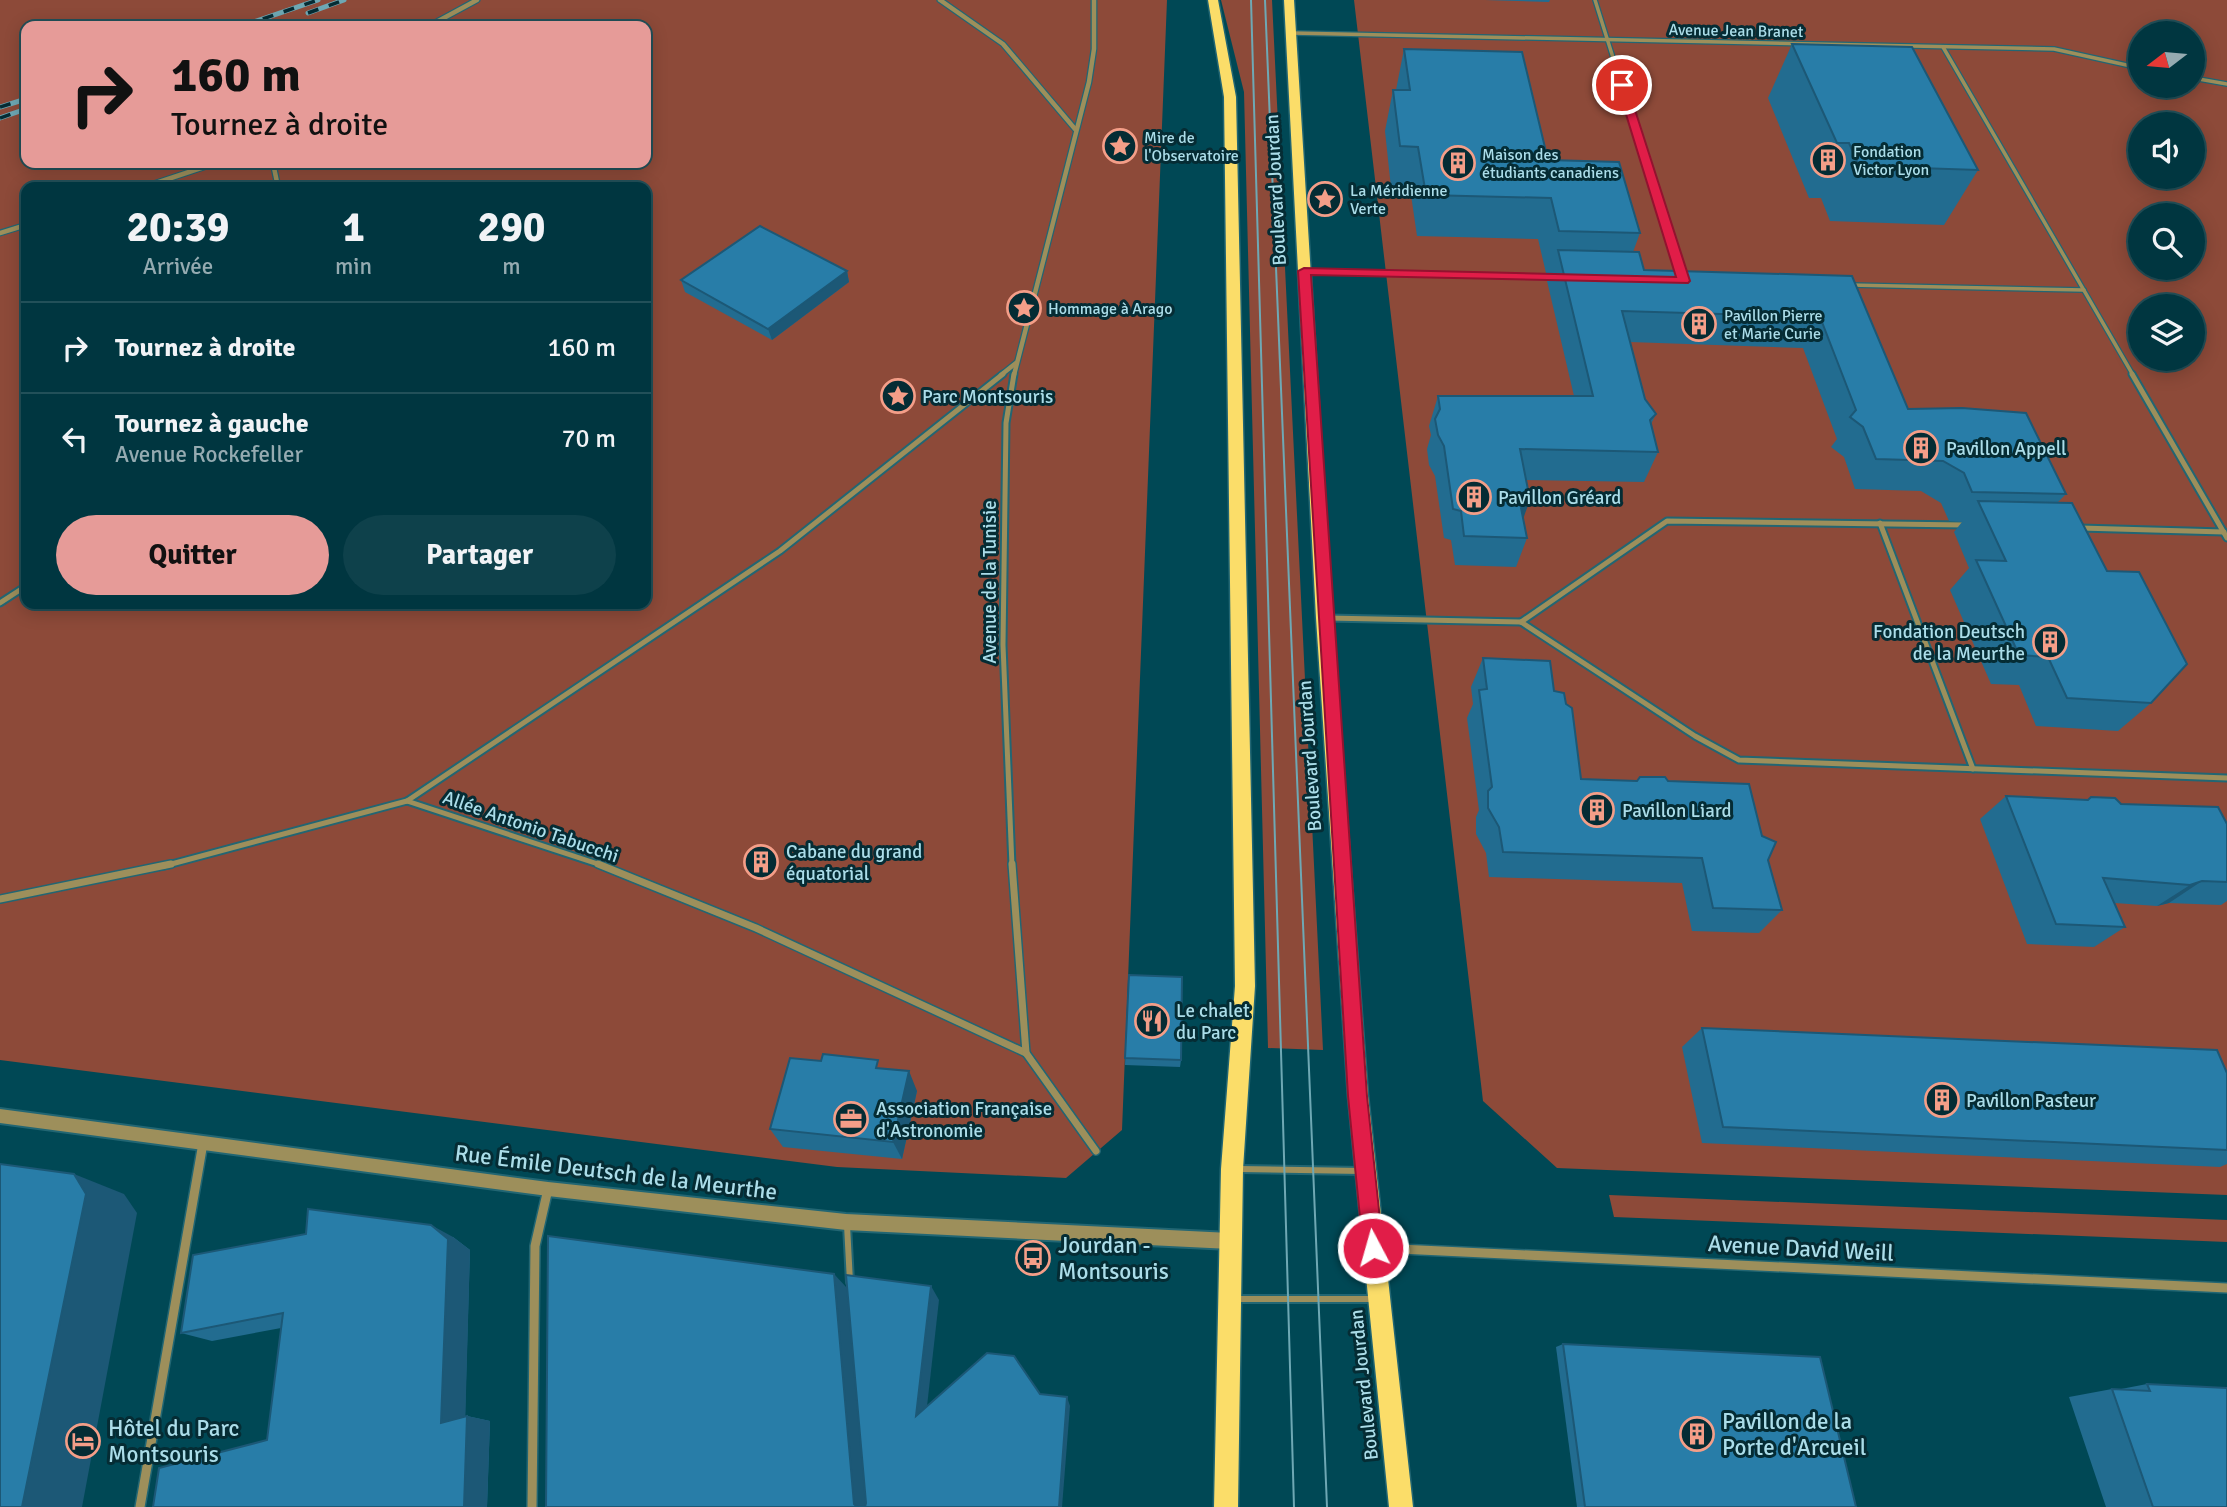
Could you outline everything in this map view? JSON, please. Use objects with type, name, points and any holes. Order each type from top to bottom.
[{"type":"main road","points":[[1213,0],[1230,97],[1245,986],[1232,1169],[1226,1507]]},
{"type":"main road","name":"Boulevard Jourdan","points":[[1289,0],[1324,618],[1365,1171],[1401,1507]]},
{"type":"street","points":[[438,21],[477,0]]},
{"type":"street","points":[[940,0],[1003,44],[1075,129]]},
{"type":"street","name":"Avenue de la Tunisie","points":[[1026,1053],[1008,806],[1003,645],[1006,423],[1016,362],[1075,129],[1086,100],[1092,58],[1094,0]]},
{"type":"street","points":[[159,182],[201,168]]},
{"type":"street","points":[[0,233],[21,227]]},
{"type":"street","points":[[0,899],[159,867],[407,801],[780,551],[1016,362]]},
{"type":"street","points":[[0,603],[21,589]]},
{"type":"street","name":"Allée Antonio Tabucchi","points":[[407,801],[508,832],[633,877],[756,928],[1026,1053]]},
{"type":"street","points":[[1026,1053],[1097,1151]]},
{"type":"street","name":"Rue Émile Deutsch de la Meurthe","points":[[0,1116],[548,1189],[846,1222],[1230,1241]]},
{"type":"street","points":[[140,1507],[203,1142]]},
{"type":"street","points":[[532,1507],[535,1247],[548,1189]]},
{"type":"street","name":"Avenue David Weill","points":[[1373,1248],[2227,1287]]},
{"type":"lane","points":[[1595,0],[1684,281],[1670,280]]},
{"type":"lane","name":"Avenue Jean Branet","points":[[1292,33],[2054,49],[2128,65]]},
{"type":"lane","points":[[1943,47],[2225,535]]},
{"type":"lane","points":[[2205,80],[2227,84]]},
{"type":"lane","points":[[1304,271],[1562,278]]},
{"type":"lane","points":[[1839,285],[2084,290]]},
{"type":"lane","points":[[1521,622],[1667,521],[1977,526]]},
{"type":"lane","points":[[1880,523],[1973,769]]},
{"type":"lane","points":[[2074,528],[2225,535]]},
{"type":"lane","points":[[1324,618],[1521,622],[1695,736],[1739,760],[2227,778]]},
{"type":"lane","points":[[1232,1169],[1365,1171]]},
{"type":"lane","points":[[846,1222],[851,1289]]},
{"type":"lane","points":[[1229,1299],[1378,1299]]},
{"type":"shaded area","name":"Parc Montsouris","points":[[0,0],[1167,0],[1122,1130],[1066,1178],[837,1167],[0,1060]]},
{"type":"shaded area","points":[[1221,0],[1272,0],[1323,1050],[1268,1048],[1244,92]]},
{"type":"shaded area","points":[[1354,0],[2227,0],[2227,1195],[1557,1168],[1483,1101]]},
{"type":"shaded area","points":[[1609,1195],[2227,1220],[2227,1242],[1614,1217]]},
{"type":"building","points":[[1792,44],[1912,47],[1978,170],[1859,166],[1849,143],[1837,143]]},
{"type":"building","points":[[1404,49],[1522,52],[1548,160],[1619,162],[1640,233],[1559,231],[1551,198],[1426,195],[1418,147],[1400,146],[1393,90],[1410,90]]},
{"type":"building","points":[[760,226],[847,271],[768,329],[681,280]]},
{"type":"building","points":[[1558,250],[1639,252],[1644,270],[1852,276],[1908,409],[1962,408],[2026,413],[2066,494],[1972,492],[1964,473],[1943,461],[1876,459],[1863,427],[1850,417],[1856,410],[1820,317],[1622,311],[1645,399],[1656,414],[1650,420],[1658,452],[1520,449],[1530,500],[1521,508],[1527,538],[1464,536],[1461,511],[1453,509],[1444,446],[1438,435],[1435,419],[1440,409],[1438,396],[1593,396]]},
{"type":"building","points":[[1978,501],[2072,503],[2107,571],[2139,572],[2187,664],[2151,703],[2067,698],[2048,657],[2019,655],[1976,560],[2006,561]]},
{"type":"building","name":"Pavillon Liard","points":[[1483,658],[1550,661],[1554,691],[1564,693],[1566,704],[1572,708],[1581,779],[1637,781],[1640,777],[1665,777],[1668,781],[1749,784],[1762,836],[1776,842],[1768,860],[1782,910],[1713,908],[1702,858],[1503,852],[1499,827],[1488,808],[1488,791],[1492,787],[1479,690],[1487,689]]},
{"type":"building","points":[[2006,796],[2088,800],[2091,797],[2115,798],[2121,804],[2218,807],[2227,824],[2227,882],[2202,881],[2190,885],[2103,878],[2125,927],[2056,924]]},
{"type":"building","points":[[1129,975],[1182,977],[1181,1060],[1125,1058]]},
{"type":"building","name":"Pavillon Pasteur","points":[[1702,1028],[2217,1050],[2227,1073],[2227,1150],[1723,1127]]},
{"type":"building","name":"Association Française d'Astronomie","points":[[823,1054],[878,1060],[876,1068],[909,1071],[893,1142],[770,1129],[790,1058],[821,1061]]},
{"type":"building","points":[[0,1164],[74,1174],[86,1194],[22,1507],[0,1507]]},
{"type":"building","points":[[308,1209],[431,1225],[448,1239],[441,1423],[467,1416],[464,1507],[153,1507],[159,1468],[267,1440],[283,1313],[181,1333],[193,1255],[306,1234]]},
{"type":"building","points":[[548,1236],[834,1274],[854,1504],[857,1507],[546,1507]]},
{"type":"building","points":[[846,1275],[931,1286],[916,1416],[987,1353],[1014,1356],[1040,1394],[1067,1397],[1059,1507],[865,1507]]},
{"type":"building","name":"Pavillon de la Porte d'Arcueil","points":[[1563,1344],[1820,1357],[1856,1507],[1585,1507]]},
{"type":"building","points":[[2147,1384],[2227,1388],[2227,1507],[2153,1507],[2112,1389],[2150,1391]]},
{"type":"tram line","points":[[1251,0],[1294,1507]]},
{"type":"tram line","points":[[1265,0],[1327,1507]]},
{"type":"railway","points":[[257,21],[318,0]]},
{"type":"railway","points":[[308,13],[344,0]]},
{"type":"railway","points":[[0,107],[21,101]]},
{"type":"railway","points":[[0,118],[21,111]]},
{"type":"place","name":"Mire de l'Observatoire","points":[[1120,146]]},
{"type":"place","name":"Fondation Victor Lyon","points":[[1828,160]]},
{"type":"place","name":"Maison des étudiants canadiens","points":[[1458,163]]},
{"type":"place","name":"La Méridienne Verte","points":[[1325,199]]},
{"type":"place","name":"Hommage à Arago","points":[[1024,308]]},
{"type":"place","name":"Pavillon Pierre et Marie Curie","points":[[1699,324]]},
{"type":"place","name":"Parc Montsouris","points":[[898,396]]},
{"type":"place","name":"Pavillon Appell","points":[[1921,448]]},
{"type":"place","name":"Pavillon Gréard","points":[[1474,497]]},
{"type":"place","name":"Fondation Deutsch de la Meurthe","points":[[2050,642]]},
{"type":"place","name":"Pavillon Liard","points":[[1597,810]]},
{"type":"place","name":"Cabane du grand équatorial","points":[[761,862]]},
{"type":"place","name":"Le chalet du Parc","points":[[1152,1021]]},
{"type":"place","name":"Pavillon Pasteur","points":[[1942,1100]]},
{"type":"place","name":"Association Française d'Astronomie","points":[[851,1119]]},
{"type":"place","name":"Jourdan - Montsouris","points":[[1033,1258]]},
{"type":"place","name":"Pavillon de la Porte d'Arcueil","points":[[1697,1434]]},
{"type":"place","name":"Hôtel du Parc Montsouris","points":[[83,1441]]},
{"type":"route","points":[[1373,1248],[1357,1096],[1324,618],[1304,271],[1684,281],[1622,85]]}]
